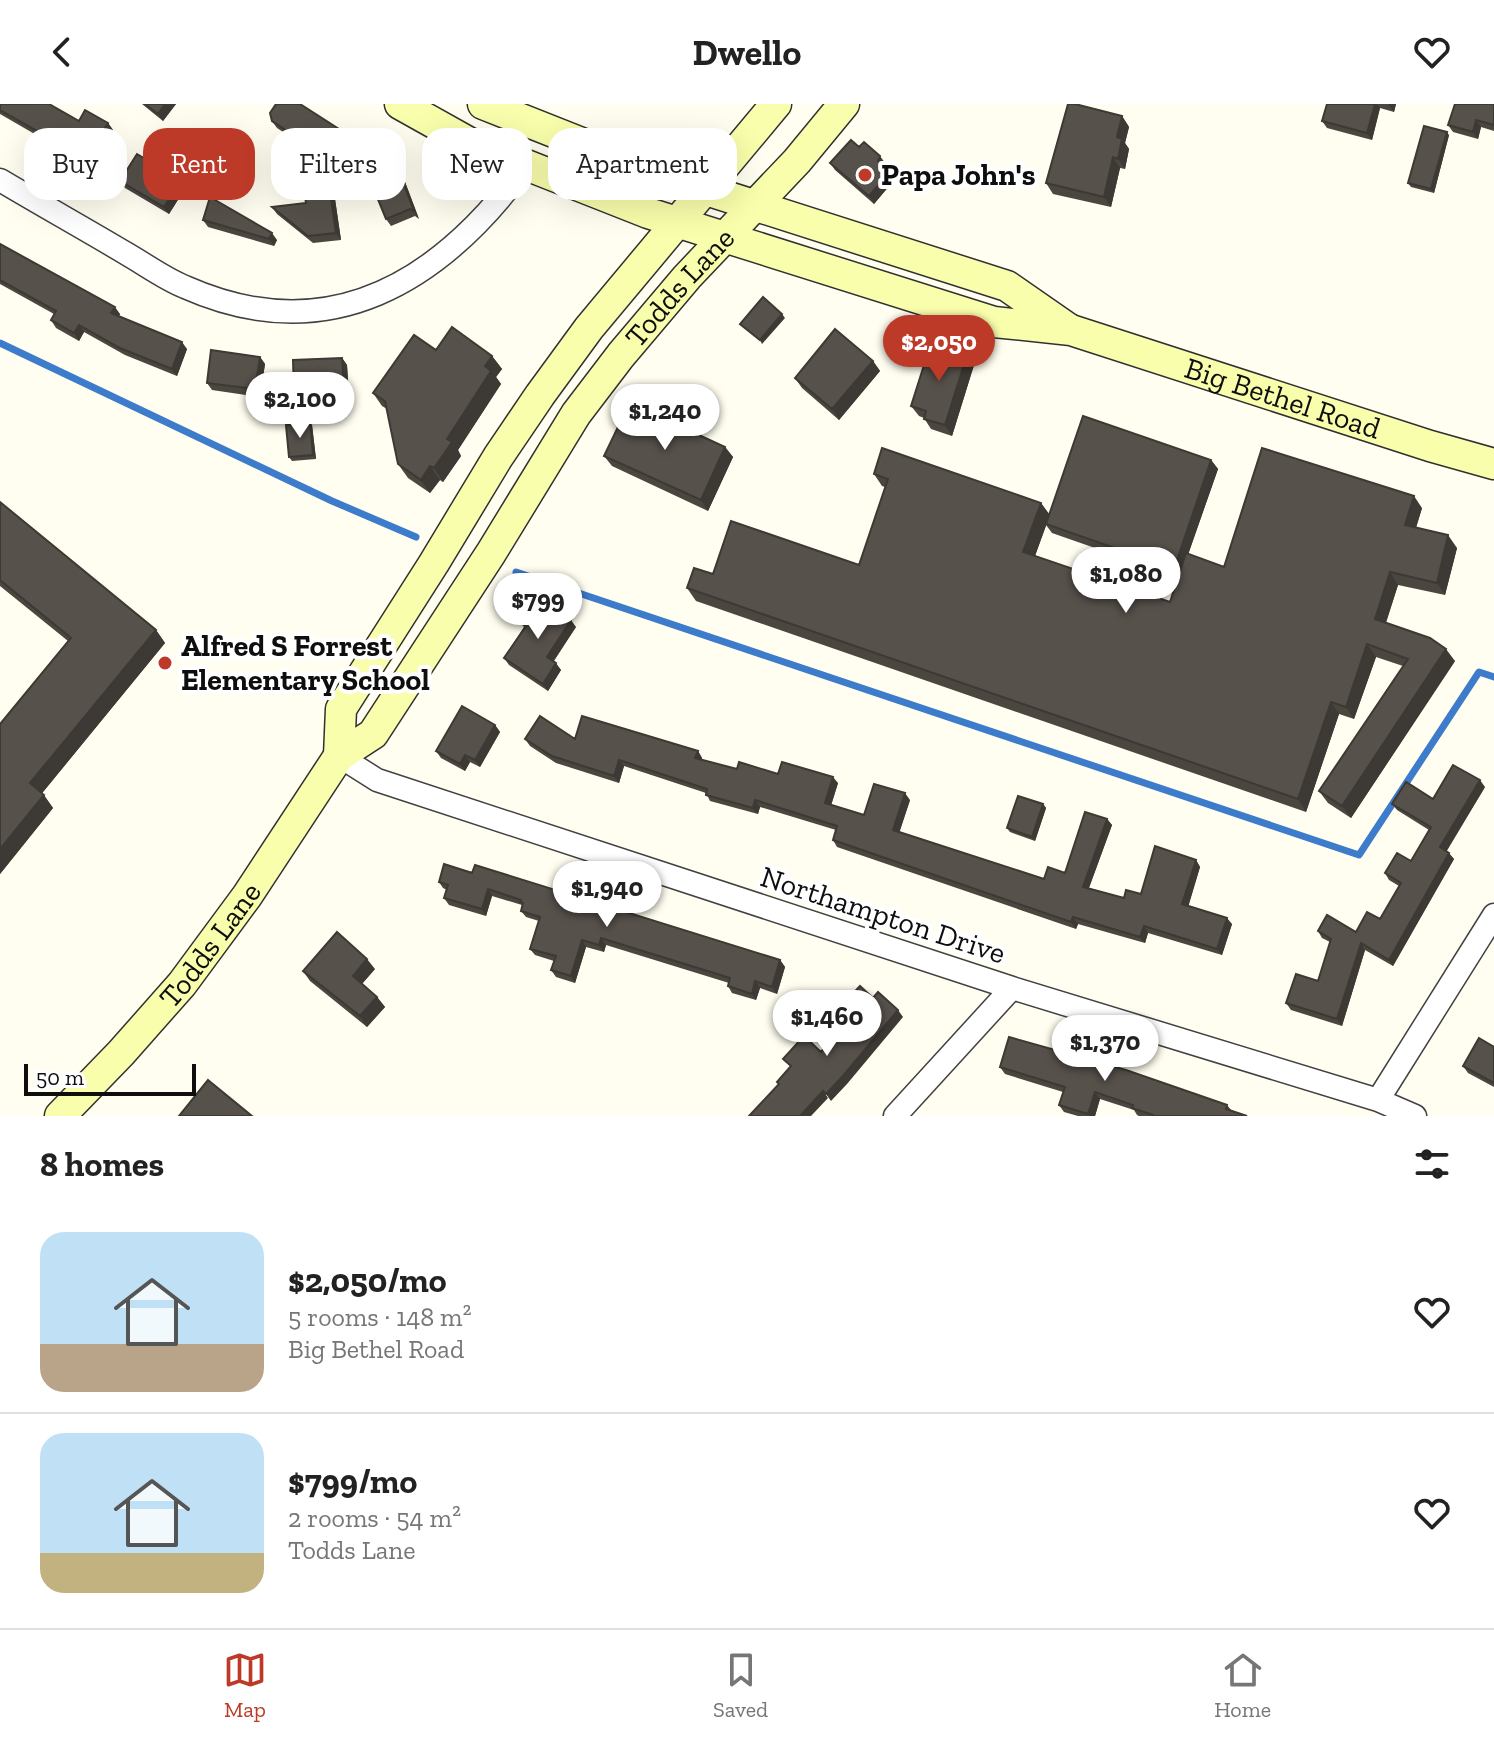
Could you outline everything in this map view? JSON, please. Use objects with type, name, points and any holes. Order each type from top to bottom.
[{"type":"main road","name":"Big Bethel Road","points":[[400,104],[443,128]]},
{"type":"main road","name":"Big Bethel Road","points":[[483,104],[548,129]]},
{"type":"main road","name":"Todds Lane","points":[[737,152],[776,104]]},
{"type":"main road","name":"Todds Lane","points":[[60,1116],[182,984],[247,896],[339,756],[373,734],[491,553],[556,446],[607,373],[687,277],[756,205],[844,104]]},
{"type":"main road","name":"Big Bethel Road","points":[[532,167],[678,223],[994,322],[1071,330],[1494,464]]},
{"type":"main road","name":"Todds Lane","points":[[339,756],[341,709],[498,457],[589,328],[697,200]]},
{"type":"main road","name":"Big Bethel Road","points":[[737,200],[1007,286],[1071,330]]},
{"type":"street","points":[[0,180],[185,287],[239,305],[300,314],[342,306],[387,290],[428,267],[467,234],[499,200]]},
{"type":"street","name":"Northampton Drive","points":[[339,756],[377,780],[1012,988],[1378,1100],[1415,1116]]},
{"type":"street","points":[[1378,1100],[1494,915]]},
{"type":"street","points":[[895,1116],[1012,988]]},
{"type":"building","points":[[0,104],[49,104],[79,121],[85,110],[108,123],[105,128],[32,128],[0,110]]},
{"type":"building","points":[[145,104],[165,104],[158,114]]},
{"type":"building","points":[[276,104],[300,104],[337,128],[283,128],[272,121],[270,113]]},
{"type":"building","points":[[1068,104],[1122,116],[1117,137],[1122,139],[1118,159],[1113,157],[1104,197],[1046,183]]},
{"type":"building","points":[[1327,104],[1375,104],[1367,133],[1322,121]]},
{"type":"building","points":[[1455,104],[1494,104],[1494,125],[1476,120],[1473,132],[1448,125]]},
{"type":"building","points":[[1424,126],[1447,132],[1431,189],[1408,183]]},
{"type":"building","name":"Papa John's","points":[[851,140],[859,147],[864,142],[880,156],[878,161],[890,172],[869,196],[830,163]]},
{"type":"building","points":[[137,154],[143,158],[143,195],[127,185],[127,170]]},
{"type":"building","points":[[406,190],[414,211],[410,209],[386,219],[378,200],[406,200]]},
{"type":"building","points":[[152,200],[168,200],[164,207]]},
{"type":"building","points":[[209,200],[215,200],[272,233],[269,239],[203,220]]},
{"type":"building","points":[[306,200],[331,200],[336,233],[308,236],[272,207],[306,203]]},
{"type":"building","points":[[0,244],[115,307],[111,313],[182,342],[172,369],[120,348],[79,325],[74,333],[51,320],[56,311],[0,280]]},
{"type":"building","points":[[763,297],[782,314],[760,340],[740,324]]},
{"type":"building","points":[[452,327],[492,356],[485,366],[491,371],[447,439],[452,442],[434,468],[430,466],[421,480],[398,464],[385,401],[373,393],[414,335],[436,350]]},
{"type":"building","points":[[835,329],[873,361],[832,409],[795,378]]},
{"type":"building","points":[[931,343],[967,355],[945,425],[924,419],[926,411],[911,406]]},
{"type":"building","points":[[211,350],[260,357],[255,389],[207,383]]},
{"type":"building","points":[[342,358],[344,389],[294,392],[293,360]]},
{"type":"building","points":[[629,404],[725,447],[701,500],[604,456]]},
{"type":"building","points":[[1083,416],[1211,460],[1174,569],[1046,524]]},
{"type":"building","points":[[310,422],[313,455],[289,457],[286,425]]},
{"type":"building","points":[[882,448],[1041,503],[1023,552],[1170,602],[1186,553],[1224,567],[1262,448],[1414,496],[1405,525],[1448,535],[1437,583],[1390,572],[1375,619],[1430,638],[1446,649],[1342,806],[1319,791],[1408,659],[1367,644],[1346,707],[1331,702],[1298,799],[687,588],[694,568],[713,574],[731,521],[859,565],[888,479],[874,474]]},
{"type":"building","points":[[0,502],[156,630],[30,783],[44,795],[0,849],[0,724],[71,638],[0,580]]},
{"type":"building","points":[[538,598],[571,620],[547,657],[556,663],[543,684],[504,658],[526,626],[521,623]]},
{"type":"building","points":[[462,706],[495,725],[475,760],[465,755],[460,764],[436,751]]},
{"type":"building","points":[[540,716],[575,739],[582,716],[698,751],[695,758],[737,769],[739,762],[778,774],[782,762],[833,777],[825,803],[864,815],[874,784],[905,793],[893,830],[1044,879],[1048,867],[1065,873],[1085,812],[1107,819],[1083,887],[1124,898],[1126,890],[1141,894],[1155,846],[1196,860],[1182,904],[1227,918],[1217,949],[1144,926],[1140,937],[1073,917],[1071,922],[833,840],[837,826],[755,800],[753,808],[706,795],[707,789],[619,760],[614,776],[552,756],[525,739]]},
{"type":"building","points":[[1453,765],[1480,780],[1440,847],[1449,853],[1389,960],[1361,943],[1337,1019],[1286,1003],[1296,974],[1318,981],[1331,939],[1318,931],[1327,915],[1356,932],[1367,912],[1380,919],[1401,883],[1385,873],[1397,853],[1411,861],[1431,827],[1392,804],[1406,782],[1433,799]]},
{"type":"building","points":[[1018,796],[1043,804],[1032,837],[1007,828]]},
{"type":"building","points":[[444,864],[472,873],[475,865],[780,960],[772,987],[755,981],[752,994],[728,986],[730,978],[601,938],[599,945],[582,940],[571,976],[551,970],[556,956],[530,949],[540,917],[521,911],[521,900],[488,889],[482,909],[444,898],[448,885],[439,882]]},
{"type":"building","points":[[337,932],[367,959],[353,976],[377,997],[360,1016],[303,971]]},
{"type":"building","points":[[860,986],[873,998],[878,992],[898,1010],[842,1077],[826,1094],[823,1091],[800,1116],[749,1116],[779,1084],[777,1082],[791,1066],[783,1059],[804,1036],[821,1052],[851,1017],[856,1008],[847,1000]]},
{"type":"building","points":[[1009,1037],[1126,1070],[1227,1105],[1226,1109],[1247,1116],[1153,1116],[1132,1108],[1133,1105],[1095,1092],[1088,1114],[1059,1105],[1065,1087],[1000,1067]]},
{"type":"building","points":[[1479,1038],[1494,1047],[1494,1083],[1463,1066]]},
{"type":"building","points":[[208,1080],[252,1116],[179,1116]]},
{"type":"waterway","points":[[0,343],[332,501],[416,537]]},
{"type":"waterway","points":[[516,572],[1359,855],[1479,672],[1494,677]]},
{"type":"place","name":"Papa John's","points":[[865,175]]},
{"type":"place","name":"Alfred S Forrest Elementary School","points":[[165,663]]}]
